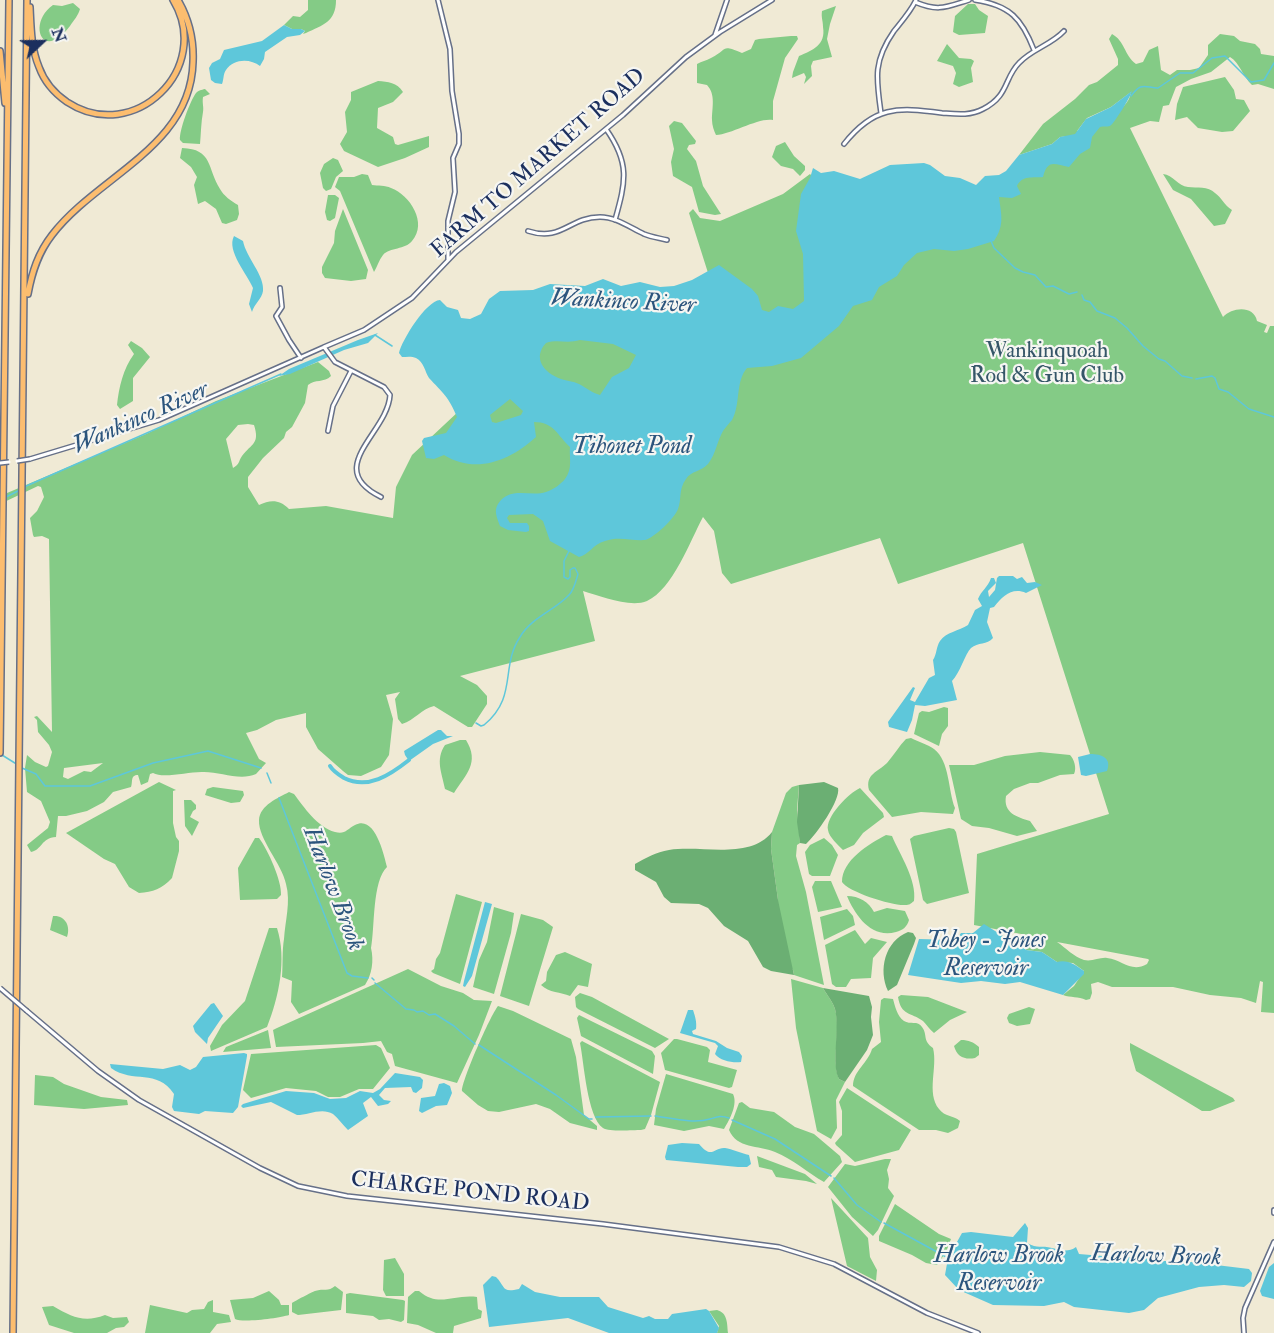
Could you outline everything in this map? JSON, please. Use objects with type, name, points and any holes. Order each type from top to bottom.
[{"type":"highway","points":[[0,752],[9,0]]},
{"type":"highway","points":[[29,0],[35,56],[48,84],[57,94],[76,107],[107,115],[127,113],[146,105],[163,91],[175,75],[182,54],[184,35],[180,16],[172,0]]},
{"type":"highway","points":[[13,1333],[29,0]]},
{"type":"highway","points":[[25,310],[33,269],[54,232],[163,136],[181,110],[189,89],[193,60],[190,30],[178,0]]},
{"type":"highway","points":[[0,51],[7,134]]},
{"type":"street","points":[[438,0],[450,49],[452,91],[459,134],[459,144],[453,158],[455,192],[448,221],[448,260]]},
{"type":"street","points":[[715,35],[727,0]]},
{"type":"street","name":"FARM TO MARKET ROAD","points":[[0,463],[30,459],[159,420],[364,330],[412,298],[448,260],[606,129],[686,57],[715,35],[772,0]]},
{"type":"street","points":[[880,113],[876,79],[879,56],[916,1],[931,9],[946,8],[969,0]]},
{"type":"street","points":[[975,0],[990,2],[1012,14],[1025,28],[1034,50]]},
{"type":"street","points":[[844,144],[866,121],[880,113],[919,110],[966,115],[982,110],[994,103],[1005,90],[1017,65],[1034,50],[1052,42],[1064,31]]},
{"type":"street","points":[[606,129],[621,153],[625,167],[625,182],[615,219]]},
{"type":"street","points":[[528,231],[540,235],[555,233],[582,219],[600,217],[615,219],[646,236],[667,240]]},
{"type":"street","points":[[280,288],[282,306],[276,316],[301,358]]},
{"type":"street","points":[[324,347],[330,358],[384,387],[390,395],[385,411],[356,464],[356,473],[361,483],[381,497]]},
{"type":"street","points":[[328,431],[333,406],[351,371]]},
{"type":"street","name":"CHARGE POND ROAD","points":[[0,988],[98,1071],[131,1095],[260,1168],[298,1186],[347,1196],[603,1224],[784,1248],[826,1261],[927,1314],[978,1333]]},
{"type":"street","points":[[1244,1333],[1245,1308],[1274,1242]]},
{"type":"green space","points":[[308,0],[336,0],[331,18],[323,25],[303,34],[305,31],[301,29],[292,29],[284,25],[293,16],[300,17],[308,10]]},
{"type":"green space","points":[[73,3],[80,9],[70,26],[52,41],[45,40],[41,36],[40,29],[45,13],[53,5],[62,6]]},
{"type":"green space","points":[[968,4],[975,4],[988,16],[985,33],[959,35],[953,32],[955,16]]},
{"type":"green space","points":[[836,6],[827,39],[832,57],[813,61],[812,76],[804,84],[806,77],[804,73],[792,78],[799,56],[814,49],[820,43],[823,33],[822,11]]},
{"type":"green space","name":"Wankinquoah Rod & Gun Club","points":[[1112,34],[1116,37],[1136,64],[1143,62],[1149,50],[1158,46],[1161,70],[1170,75],[1177,70],[1199,68],[1208,55],[1208,45],[1220,34],[1234,36],[1240,41],[1255,44],[1261,54],[1274,56],[1274,89],[1258,84],[1252,85],[1230,57],[1211,72],[1176,87],[1169,105],[1163,106],[1159,122],[1150,121],[1130,128],[1223,317],[1232,311],[1242,309],[1252,312],[1257,321],[1267,325],[1264,332],[1267,333],[1270,326],[1274,326],[1274,1013],[1261,1012],[1263,982],[1260,981],[1256,1003],[1241,998],[1210,995],[1173,987],[1112,987],[1098,982],[1091,984],[1090,999],[1066,996],[1063,995],[1074,986],[1084,971],[1073,963],[1057,962],[1042,952],[1026,950],[1022,942],[1037,937],[974,925],[977,854],[1109,814],[1023,543],[898,584],[880,538],[731,584],[722,573],[714,531],[703,517],[673,575],[656,595],[647,601],[624,602],[583,591],[595,641],[460,676],[477,685],[487,696],[487,704],[472,727],[468,727],[434,706],[402,724],[398,719],[395,699],[400,692],[386,695],[393,719],[389,755],[381,767],[361,776],[348,775],[318,749],[306,727],[306,713],[276,720],[246,733],[259,759],[266,763],[256,774],[244,777],[210,772],[164,775],[153,773],[150,774],[148,782],[141,785],[138,775],[135,775],[131,787],[113,792],[104,802],[87,811],[58,816],[56,837],[47,839],[31,852],[27,845],[48,828],[50,822],[41,801],[27,792],[25,768],[27,755],[46,767],[52,752],[38,732],[37,720],[34,717],[37,716],[52,732],[49,539],[42,536],[34,537],[30,518],[37,511],[44,497],[41,487],[38,486],[0,504],[0,496],[146,434],[216,401],[318,362],[329,371],[331,376],[308,385],[305,403],[292,427],[248,477],[248,487],[259,505],[274,501],[282,503],[289,509],[326,506],[393,518],[396,487],[412,455],[460,410],[522,294],[679,288],[709,276],[689,213],[693,209],[700,218],[720,221],[783,194],[810,174],[820,185],[957,210],[1070,136],[1060,137],[1052,144],[1019,155],[1043,124],[1089,85],[1097,82],[1118,65],[1118,59],[1109,39]],"holes":[[[1131,92],[1129,100],[1117,112],[1077,131],[1087,118],[1111,107]],[[238,425],[254,425],[256,436],[254,443],[233,468],[226,439]],[[103,763],[91,772],[84,771],[68,779],[63,777],[64,768]],[[1057,942],[1149,960],[1147,964],[1132,967],[1113,959],[1084,960],[1073,955]]]},
{"type":"green space","points":[[797,36],[798,39],[785,58],[773,101],[773,120],[760,121],[716,135],[712,122],[712,93],[707,85],[697,83],[697,64],[727,48],[742,53],[751,49],[755,40]]},
{"type":"green space","points":[[947,44],[959,58],[974,61],[971,68],[973,82],[959,87],[953,84],[956,73],[953,66],[937,61]]},
{"type":"green space","points":[[1225,77],[1234,90],[1236,99],[1244,100],[1250,111],[1233,131],[1222,132],[1198,128],[1187,117],[1175,120],[1177,104],[1183,87]]},
{"type":"green space","points":[[378,81],[395,84],[403,92],[393,102],[378,108],[377,128],[393,137],[395,144],[398,145],[429,136],[429,147],[378,167],[344,151],[340,144],[347,132],[345,112],[351,100],[351,92]]},
{"type":"green space","points":[[205,89],[210,94],[203,97],[200,144],[183,143],[180,136],[188,109],[196,93]]},
{"type":"green space","points":[[674,121],[682,123],[696,141],[687,149],[696,161],[703,186],[721,214],[699,212],[692,187],[673,176],[671,162],[674,149],[669,126]]},
{"type":"green space","points":[[785,142],[794,156],[805,166],[800,176],[793,169],[781,166],[772,157],[776,146]]},
{"type":"green space","points":[[182,148],[199,152],[208,161],[222,192],[238,205],[237,220],[222,223],[216,209],[205,201],[198,204],[194,185],[197,177],[191,167],[180,158]]},
{"type":"green space","points":[[333,158],[338,160],[343,171],[336,177],[331,189],[326,191],[323,188],[320,173],[324,164]]},
{"type":"green space","points":[[362,174],[368,175],[372,185],[389,187],[405,197],[415,210],[418,226],[412,241],[406,246],[386,252],[374,272],[340,191],[335,187],[339,177],[354,177]]},
{"type":"green space","points":[[1163,174],[1170,176],[1181,185],[1206,188],[1215,193],[1232,210],[1225,224],[1214,226],[1191,199],[1173,190]]},
{"type":"green space","points":[[328,195],[335,195],[339,198],[335,218],[330,221],[327,220],[325,212]]},
{"type":"green space","points":[[343,209],[368,270],[366,279],[351,281],[325,278],[322,273],[322,267],[334,243],[335,231]]},
{"type":"green space","points":[[131,341],[150,357],[133,378],[133,401],[120,409],[117,405],[120,385],[134,354],[128,345]]},
{"type":"green space","points":[[948,708],[948,726],[942,734],[939,746],[914,734],[919,713]]},
{"type":"green space","points":[[911,738],[934,749],[943,761],[955,808],[953,814],[921,812],[892,817],[869,790],[869,780],[873,774],[887,763],[906,739]]},
{"type":"green space","points":[[466,740],[472,755],[472,762],[454,793],[445,789],[440,756],[445,745]]},
{"type":"green space","points":[[1040,752],[1070,755],[1075,769],[1074,774],[1060,775],[1038,783],[1030,783],[1014,789],[1006,796],[1009,810],[1016,816],[1030,821],[1037,831],[1017,836],[972,826],[961,819],[949,765],[974,765],[1005,756]]},
{"type":"green space","points":[[159,782],[176,790],[173,791],[173,823],[179,841],[179,851],[172,878],[157,889],[139,893],[129,887],[115,864],[66,833]]},
{"type":"green space","points":[[824,782],[838,788],[836,801],[810,840],[806,844],[800,843],[797,822],[799,785]]},
{"type":"green space","points":[[799,785],[797,810],[800,843],[797,845],[796,856],[806,892],[824,985],[794,975],[793,970],[726,882],[778,900],[771,849],[772,832],[786,793],[792,787]]},
{"type":"green space","points":[[213,787],[243,791],[244,795],[240,802],[231,803],[205,795],[207,789]]},
{"type":"green space","points":[[860,788],[884,817],[863,833],[854,845],[843,850],[830,835],[828,825],[839,806]]},
{"type":"green space","points":[[289,792],[294,794],[322,826],[335,832],[341,833],[362,823],[368,825],[377,837],[387,867],[382,874],[376,894],[371,948],[372,967],[365,985],[299,1014],[291,1002],[292,981],[282,977],[288,905],[286,884],[262,835],[259,820],[266,806]]},
{"type":"green space","points":[[184,800],[191,800],[196,805],[190,817],[199,822],[192,836],[185,826]]},
{"type":"green space","points":[[949,828],[956,832],[969,893],[927,904],[923,900],[910,839],[914,836]]},
{"type":"green space","points":[[772,832],[771,849],[778,900],[794,975],[771,971],[763,967],[748,941],[724,926],[708,908],[699,904],[671,903],[664,897],[656,882],[635,870],[635,864],[664,851],[739,849],[763,841]]},
{"type":"green space","points":[[886,835],[892,836],[913,885],[914,901],[909,905],[899,905],[871,898],[842,882],[843,874],[851,860]]},
{"type":"green space","points":[[255,838],[259,838],[263,843],[277,874],[281,895],[277,899],[240,900],[238,868]]},
{"type":"green space","points":[[824,838],[838,855],[830,876],[812,876],[809,874],[805,852],[810,845]]},
{"type":"green space","points":[[815,881],[831,881],[842,907],[818,912],[812,887]]},
{"type":"green space","points":[[456,894],[482,902],[460,984],[431,971],[440,953]]},
{"type":"green space","points":[[847,896],[863,900],[874,912],[887,908],[905,911],[909,920],[904,928],[898,931],[879,932],[859,918]]},
{"type":"green space","points":[[494,907],[514,913],[511,933],[494,994],[473,987],[479,960],[487,942]]},
{"type":"green space","points":[[847,909],[853,916],[855,925],[824,940],[820,917]]},
{"type":"green space","points":[[521,914],[543,920],[553,927],[529,1006],[500,996]]},
{"type":"green space","points":[[53,916],[61,917],[66,922],[67,937],[50,930]]},
{"type":"green space","points":[[269,928],[277,928],[281,965],[278,991],[267,1027],[211,1051],[210,1046],[222,1025],[245,1001]]},
{"type":"green space","points":[[855,930],[865,944],[871,938],[887,942],[873,958],[871,978],[851,979],[846,987],[836,987],[832,984],[825,945]]},
{"type":"green space","points":[[908,932],[913,933],[916,938],[914,944],[897,985],[888,991],[884,974],[886,957],[894,942]]},
{"type":"green space","points":[[565,952],[592,964],[588,987],[578,985],[570,996],[551,991],[541,985],[546,981],[547,972],[556,955]]},
{"type":"green space","points":[[408,969],[474,1000],[492,1001],[457,1083],[395,1066],[392,1054],[387,1052],[381,1041],[276,1047],[273,1030]]},
{"type":"green space","points":[[791,979],[823,988],[837,1017],[836,1063],[839,1079],[845,1082],[836,1100],[837,1128],[831,1139],[817,1131],[796,1028]]},
{"type":"green space","points":[[823,988],[869,996],[872,1007],[873,1035],[867,1050],[845,1082],[839,1079],[837,1073],[835,1009]]},
{"type":"green space","points":[[580,993],[592,997],[669,1039],[655,1048],[578,1009],[575,997]]},
{"type":"green space","points":[[901,995],[928,997],[967,1012],[950,1020],[934,1033],[923,1021],[901,1008],[898,997]]},
{"type":"green space","points":[[893,999],[898,1014],[904,1021],[918,1024],[924,1030],[927,1042],[933,1048],[935,1103],[941,1112],[960,1121],[958,1128],[948,1133],[919,1130],[853,1086],[855,1076],[872,1049],[881,1042],[879,1022],[881,1000]]},
{"type":"green space","points":[[498,1006],[571,1039],[576,1057],[584,1115],[597,1126],[597,1130],[570,1123],[550,1109],[536,1104],[499,1112],[488,1111],[462,1091],[466,1074],[477,1048]]},
{"type":"green space","points":[[1029,1007],[1035,1009],[1030,1024],[1017,1026],[1009,1023],[1007,1018],[1009,1014]]},
{"type":"green space","points":[[579,1015],[652,1051],[655,1056],[653,1074],[581,1036],[577,1018]]},
{"type":"green space","points":[[268,1030],[271,1048],[223,1052],[226,1047]]},
{"type":"green space","points":[[674,1039],[707,1047],[710,1050],[708,1062],[737,1070],[732,1087],[665,1070],[661,1053]]},
{"type":"green space","points":[[961,1040],[966,1040],[979,1047],[979,1055],[971,1059],[959,1055],[954,1046]]},
{"type":"green space","points":[[582,1041],[660,1082],[645,1129],[610,1130],[603,1128],[598,1122],[593,1113],[587,1088],[580,1043]]},
{"type":"green space","points":[[1130,1043],[1235,1101],[1210,1111],[1202,1111],[1136,1071]]},
{"type":"green space","points":[[376,1045],[381,1048],[390,1068],[373,1089],[359,1089],[340,1097],[328,1097],[316,1091],[286,1088],[251,1098],[243,1090],[251,1054]]},
{"type":"green space","points":[[666,1074],[733,1094],[734,1107],[724,1129],[709,1126],[684,1131],[654,1125]]},
{"type":"green space","points":[[35,1075],[53,1077],[64,1084],[101,1097],[127,1100],[128,1105],[84,1109],[34,1105]]},
{"type":"green space","points":[[847,1088],[911,1130],[899,1150],[855,1162],[836,1145],[835,1143],[842,1135],[842,1111],[839,1102]]},
{"type":"green space","points":[[742,1102],[750,1108],[774,1112],[795,1127],[814,1134],[840,1156],[842,1162],[824,1182],[782,1155],[749,1146],[737,1140],[729,1130],[739,1103]]},
{"type":"green space","points":[[757,1156],[805,1174],[817,1184],[776,1177],[772,1170],[759,1167]]},
{"type":"green space","points":[[891,1159],[887,1170],[888,1188],[894,1196],[873,1236],[852,1217],[828,1187],[845,1164],[855,1166]]},
{"type":"green space","points":[[831,1198],[868,1238],[870,1257],[877,1270],[876,1281],[847,1266]]},
{"type":"green space","points":[[895,1204],[939,1234],[951,1239],[937,1265],[926,1263],[879,1241],[879,1236]]},
{"type":"green space","points":[[395,1258],[404,1274],[404,1296],[386,1296],[383,1290],[384,1260]]},
{"type":"green space","points":[[335,1286],[343,1292],[341,1310],[298,1315],[292,1312],[292,1303],[315,1291]]},
{"type":"green space","points":[[269,1291],[281,1305],[289,1305],[289,1315],[270,1319],[235,1319],[230,1300],[253,1298]]},
{"type":"green space","points":[[415,1291],[440,1300],[477,1297],[478,1309],[482,1311],[481,1318],[454,1326],[453,1333],[436,1333],[407,1323],[408,1297]]},
{"type":"green space","points":[[346,1294],[405,1301],[404,1320],[401,1322],[389,1319],[379,1320],[373,1316],[346,1313]]},
{"type":"green space","points":[[213,1300],[213,1312],[229,1315],[231,1322],[217,1324],[210,1333],[145,1333],[150,1305],[187,1313],[204,1309],[208,1302]]},
{"type":"green space","points":[[53,1306],[78,1318],[91,1319],[105,1315],[113,1318],[127,1317],[129,1322],[124,1327],[107,1333],[74,1333],[49,1325],[42,1307]]},
{"type":"green space","points":[[717,1310],[725,1316],[728,1333],[717,1333],[719,1326],[709,1311]]},
{"type":"water","points":[[284,25],[305,31],[300,35],[287,37],[265,52],[260,66],[247,61],[233,63],[224,73],[222,84],[211,80],[209,68],[212,63],[220,59],[224,50],[262,41]]},
{"type":"water","name":"Tihonet Pond","points":[[1132,91],[1112,124],[1100,127],[1092,137],[1090,148],[1080,154],[1069,167],[1050,165],[1043,177],[1028,178],[1019,182],[1017,186],[1021,194],[1012,198],[999,197],[1001,225],[994,241],[968,249],[954,251],[934,249],[917,253],[904,265],[897,276],[879,287],[872,300],[853,306],[839,326],[801,358],[772,366],[747,368],[741,380],[735,414],[723,431],[711,460],[686,479],[676,513],[654,536],[645,540],[620,539],[601,542],[579,557],[550,541],[543,521],[533,514],[509,515],[507,518],[510,523],[527,523],[529,531],[508,530],[500,526],[496,509],[498,503],[506,496],[517,493],[546,492],[559,485],[567,475],[570,467],[570,447],[555,430],[546,424],[534,422],[536,437],[516,452],[493,462],[468,464],[444,455],[434,459],[426,458],[422,441],[424,438],[446,433],[457,417],[448,400],[429,378],[421,362],[414,357],[402,357],[399,353],[415,322],[434,302],[440,300],[447,307],[458,310],[461,318],[470,319],[481,314],[489,299],[500,291],[533,290],[550,284],[585,286],[603,279],[621,286],[640,282],[660,287],[674,286],[692,280],[719,265],[752,289],[758,296],[762,310],[769,312],[778,306],[793,309],[804,301],[803,254],[796,231],[801,194],[813,168],[821,173],[834,171],[860,179],[890,165],[924,163],[945,176],[960,178],[976,185],[985,176],[999,175],[1006,171],[1019,155],[1052,144],[1060,137],[1075,134],[1086,119],[1111,107]],"holes":[[[580,340],[613,344],[636,355],[629,368],[612,377],[600,395],[577,383],[555,376],[545,369],[540,359],[546,343]],[[510,399],[523,411],[521,415],[496,423],[492,422],[490,415]]]},
{"type":"water","points":[[234,236],[243,241],[263,285],[260,299],[252,312],[249,304],[253,288],[235,256],[232,242]]},
{"type":"water","points":[[378,333],[368,343],[344,350],[290,374],[279,376],[289,369]]},
{"type":"water","points":[[999,576],[1013,576],[1017,579],[1022,577],[1027,583],[1035,582],[1042,585],[1026,593],[1012,592],[990,608],[987,622],[993,638],[974,646],[969,651],[952,681],[957,700],[925,706],[915,705],[907,732],[889,727],[888,722],[913,687],[915,688],[910,700],[915,702],[929,678],[935,675],[933,660],[940,641],[968,625],[975,610],[982,606],[978,599],[991,578],[994,578],[996,583],[988,591],[989,597],[995,590]]},
{"type":"water","points":[[438,730],[447,736],[453,736],[433,744],[409,761],[404,751]]},
{"type":"water","points":[[1090,754],[1107,760],[1107,771],[1081,775],[1078,757]]},
{"type":"water","points":[[485,902],[492,904],[472,976],[465,987],[463,986],[464,981]]},
{"type":"water","name":"Tobey - Jones Reservoir","points":[[984,924],[1014,943],[1022,942],[1026,950],[1042,952],[1057,962],[1071,963],[1084,971],[1084,974],[1063,995],[1020,982],[961,983],[908,975],[919,939],[956,940],[961,933],[973,933]]},
{"type":"water","points":[[214,1003],[223,1016],[208,1038],[207,1044],[195,1032],[193,1026]]},
{"type":"water","points":[[688,1010],[693,1010],[696,1019],[696,1029],[692,1031],[693,1034],[716,1041],[739,1052],[742,1056],[741,1062],[727,1061],[717,1056],[715,1054],[718,1046],[715,1043],[680,1033]]},
{"type":"water","points":[[244,1053],[247,1056],[238,1107],[233,1113],[205,1111],[199,1114],[174,1111],[172,1107],[174,1094],[167,1086],[160,1081],[119,1073],[111,1068],[110,1064],[163,1069],[180,1065],[190,1070],[196,1067],[203,1057]]},
{"type":"water","points":[[395,1073],[420,1077],[423,1080],[422,1088],[416,1093],[411,1087],[385,1088],[379,1095],[384,1100],[391,1101],[378,1106],[371,1097],[363,1103],[368,1116],[348,1130],[329,1112],[320,1111],[297,1115],[271,1102],[243,1108],[241,1106],[286,1091],[314,1093],[330,1099],[346,1098],[360,1091],[373,1093]]},
{"type":"water","points":[[444,1083],[450,1086],[452,1093],[447,1105],[436,1106],[422,1113],[419,1111],[421,1098],[435,1096],[439,1084]]},
{"type":"water","points":[[699,1144],[710,1152],[721,1148],[734,1150],[749,1155],[751,1164],[747,1167],[738,1167],[666,1160],[668,1145]]},
{"type":"water","name":"Harlow Brook Reservoir","points":[[1025,1223],[1028,1228],[1027,1243],[1034,1246],[1064,1250],[1076,1247],[1079,1254],[1114,1257],[1124,1255],[1135,1259],[1152,1256],[1162,1261],[1183,1261],[1249,1269],[1252,1273],[1251,1281],[1244,1287],[1224,1285],[1199,1287],[1158,1298],[1144,1310],[1129,1313],[1074,1307],[1064,1302],[1044,1306],[993,1305],[959,1290],[945,1275],[948,1258],[962,1233],[1013,1237]]},
{"type":"water","points":[[1274,1263],[1274,1299],[1262,1296],[1260,1291],[1269,1267]]},
{"type":"water","points":[[492,1276],[496,1277],[506,1290],[519,1289],[522,1284],[535,1292],[560,1297],[599,1297],[608,1307],[643,1318],[649,1316],[655,1319],[668,1319],[672,1314],[706,1309],[719,1328],[717,1333],[609,1333],[568,1318],[489,1327],[483,1285]]},
{"type":"waterway","name":"Wankinco River","points":[[1131,96],[1140,87],[1158,88],[1180,73],[1193,73],[1212,58],[1225,56],[1251,82],[1264,80],[1274,63]]},
{"type":"waterway","points":[[991,241],[994,248],[1015,268],[1035,275],[1046,287],[1053,286],[1069,294],[1077,292]]},
{"type":"waterway","points":[[1082,295],[1084,300],[1090,302],[1097,311],[1115,318],[1159,359],[1165,361],[1182,376],[1192,378]]},
{"type":"waterway","name":"Wankinco River","points":[[375,335],[392,346]]},
{"type":"waterway","name":"Wankinco River","points":[[24,487],[281,374]]},
{"type":"waterway","points":[[1196,379],[1212,376],[1219,389],[1228,392],[1249,409],[1274,417]]},
{"type":"waterway","name":"Wankinco River","points":[[6,497],[20,490]]},
{"type":"waterway","points":[[476,723],[484,725],[501,704],[514,648],[525,630],[563,601],[572,591],[578,574],[573,568],[570,570],[570,577],[568,579],[564,577],[564,561],[569,551]]},
{"type":"waterway","name":"Harlow Brook","points":[[22,768],[36,774],[45,786],[90,786],[153,763],[208,751],[261,768]]},
{"type":"waterway","name":"Harlow Brook","points":[[2,755],[18,765]]},
{"type":"waterway","points":[[330,766],[344,778],[370,782],[394,771],[409,760]]},
{"type":"waterway","name":"Harlow Brook","points":[[267,773],[271,783]]},
{"type":"waterway","name":"Harlow Brook","points":[[279,798],[347,973],[368,978]]},
{"type":"waterway","name":"Harlow Brook","points":[[375,983],[406,1009],[423,1011],[429,1015],[435,1014],[475,1044]]},
{"type":"waterway","name":"Harlow Brook","points":[[479,1045],[592,1119]]},
{"type":"waterway","name":"Harlow Brook","points":[[596,1117],[651,1116]]},
{"type":"waterway","name":"Harlow Brook","points":[[655,1116],[689,1121],[721,1116],[729,1118]]},
{"type":"waterway","name":"Harlow Brook","points":[[732,1120],[775,1139],[831,1176]]},
{"type":"waterway","name":"Harlow Brook","points":[[834,1178],[857,1205],[881,1222]]},
{"type":"waterway","name":"Harlow Brook","points":[[884,1223],[948,1258]]}]
